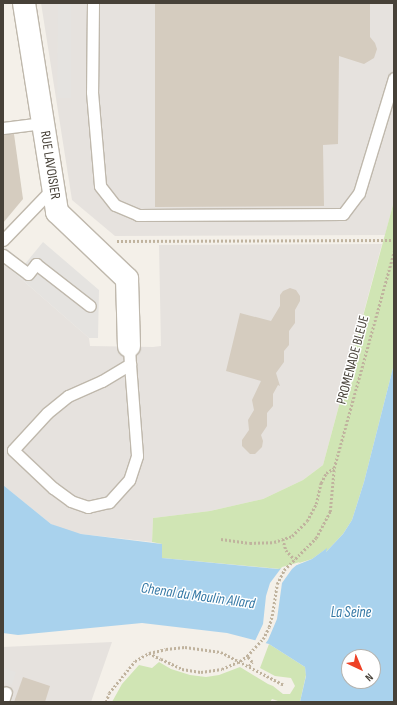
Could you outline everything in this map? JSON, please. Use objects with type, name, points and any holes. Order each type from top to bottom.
[{"type":"street","name":"RUE LAVOISIER","points":[[24,3],[57,212],[127,279],[130,355]]},
{"type":"lane","points":[[93,3],[92,92],[100,186],[115,205],[138,215],[344,214],[359,193],[394,78]]},
{"type":"lane","points":[[3,128],[43,123]]},
{"type":"lane","points":[[3,240],[53,188]]},
{"type":"lane","points":[[3,255],[28,274],[36,264],[90,306]]},
{"type":"lane","points":[[130,355],[137,456],[129,480],[109,502],[88,507],[71,501],[53,488],[13,450],[48,413],[68,396],[102,381],[130,355]]},
{"type":"path","points":[[114,241],[394,240]]},
{"type":"path","name":"PROMENADE BLEUE","points":[[247,656],[266,633],[272,616],[277,584],[284,570],[316,538],[326,522],[333,498],[334,468],[394,251]]},
{"type":"path","points":[[221,539],[250,543],[274,542],[292,536],[307,521],[316,504],[321,483],[326,473],[334,468]]},
{"type":"path","points":[[283,539],[286,550],[295,560]]},
{"type":"path","points":[[106,702],[109,693],[135,661],[150,653],[166,649],[185,647],[221,652],[284,685]]},
{"type":"path","points":[[150,653],[182,669],[201,672],[222,669],[240,661],[247,656],[252,662],[249,666]]},
{"type":"shaded area","points":[[41,3],[394,3],[394,201],[385,235],[115,236],[72,200]]},
{"type":"shaded area","points":[[58,3],[71,3],[71,98],[57,98]]},
{"type":"shaded area","points":[[43,242],[99,290],[98,338],[89,338],[3,263],[3,250],[5,247],[25,264]]},
{"type":"shaded area","points":[[382,244],[323,465],[303,480],[263,499],[210,511],[153,518],[152,542],[81,534],[65,530],[51,524],[3,485],[3,263],[89,338],[90,346],[153,347],[161,346],[159,245]]},
{"type":"shaded area","points":[[112,642],[91,702],[3,702],[3,647]]},
{"type":"shaded area","points":[[3,668],[16,672],[12,685],[3,682]]},
{"type":"green space","points":[[394,201],[394,364],[364,482],[352,520],[343,534],[325,553],[326,549],[312,559],[280,569],[162,558],[162,544],[152,542],[153,518],[210,511],[263,499],[303,480],[323,465]]},
{"type":"green space","points":[[269,644],[305,667],[306,675],[300,702],[281,702],[272,699],[270,702],[112,702],[122,684],[139,665],[152,668],[159,662],[171,669],[190,675],[206,677],[219,675],[240,667],[273,686],[283,694],[290,694],[295,686],[291,678],[275,676],[260,668]]},
{"type":"water","points":[[394,364],[394,702],[300,702],[306,676],[305,667],[269,644],[227,633],[142,623],[18,635],[3,633],[3,485],[51,524],[81,534],[162,544],[162,558],[278,569],[297,565],[312,559],[327,548],[326,552],[343,534],[352,520],[364,482]]},
{"type":"pier","points":[[300,562],[292,569],[282,583],[277,619],[268,640],[265,644],[255,641],[263,624],[266,596],[270,583],[282,567]]},
{"type":"building","points":[[155,3],[370,3],[370,37],[375,43],[377,49],[374,58],[364,64],[339,56],[338,144],[323,145],[324,206],[155,207]]},
{"type":"building","points":[[14,134],[23,199],[3,223],[3,135]]},
{"type":"building","points":[[290,288],[296,290],[300,296],[300,301],[295,310],[295,323],[289,331],[289,345],[284,351],[284,362],[276,373],[280,386],[278,385],[273,394],[273,406],[267,413],[267,426],[261,435],[263,441],[262,447],[255,454],[250,454],[242,446],[242,440],[249,430],[248,420],[254,410],[252,400],[261,381],[226,371],[240,313],[271,321],[280,306],[280,295],[283,291]]},
{"type":"building","points":[[23,677],[50,686],[45,702],[14,702]]},
{"type":"water label","name":"Chenal du Moulin Allard","points":[[198,596]]},
{"type":"water label","name":"La Seine","points":[[351,613]]}]
